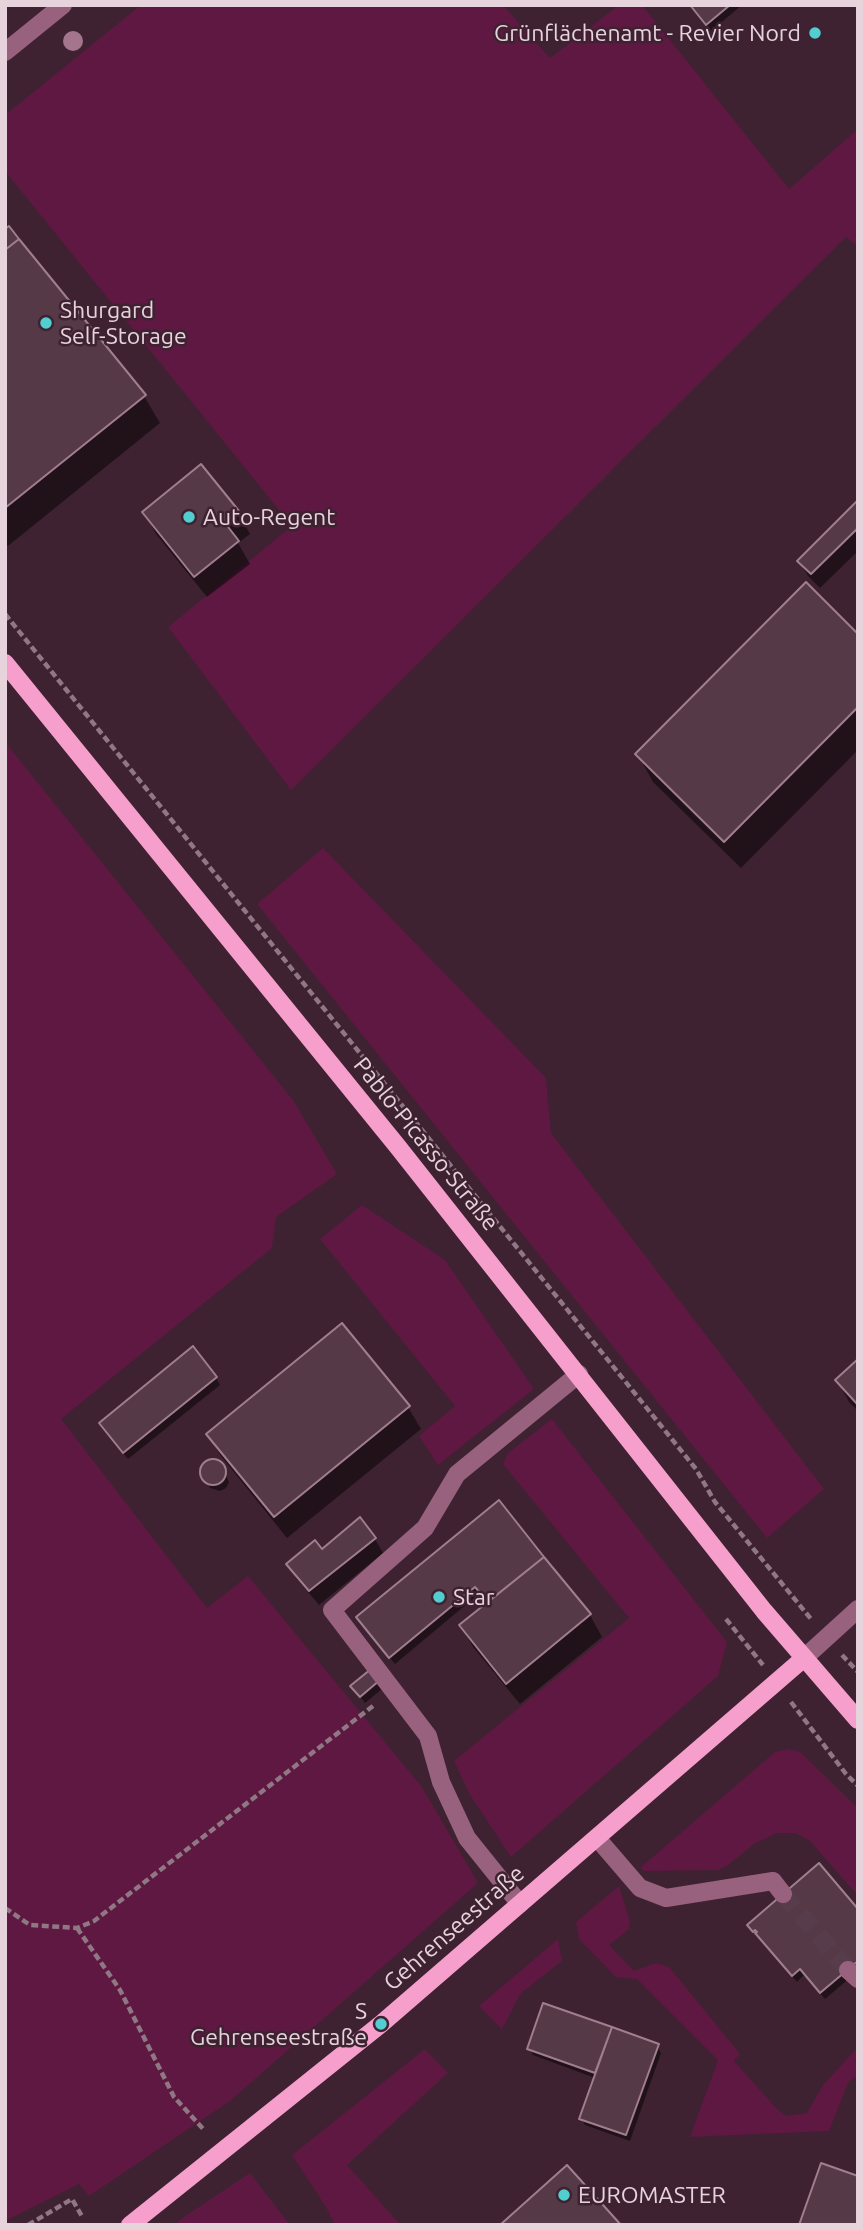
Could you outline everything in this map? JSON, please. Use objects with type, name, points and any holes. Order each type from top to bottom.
[{"type":"main road","name":"Pablo-Picasso-Straße","points":[[5,663],[389,1136],[764,1611],[858,1720]]},
{"type":"main road","name":"Gehrenseestraße","points":[[130,2225],[381,2024],[803,1659]]},
{"type":"street","points":[[5,52],[63,5]]},
{"type":"street","points":[[520,1903],[467,1838],[441,1782],[428,1736],[332,1610],[425,1528],[457,1474],[579,1374]]},
{"type":"street","points":[[803,1659],[858,1609]]},
{"type":"street","points":[[597,1838],[640,1888],[666,1898],[773,1881],[783,1894]]},
{"type":"path","points":[[5,614],[696,1469],[715,1502],[779,1582]]},
{"type":"path","points":[[5,1908],[30,1925],[77,1928],[94,1921],[393,1690]]},
{"type":"path","points":[[813,1731],[845,1774],[858,1786]]},
{"type":"path","points":[[77,1928],[120,1990],[174,2097],[205,2130]]},
{"type":"path","points":[[28,2225],[72,2199],[83,2218]]},
{"type":"shaded area","points":[[141,5],[503,5],[550,58],[619,5],[642,5],[789,189],[858,129],[858,247],[846,237],[291,790],[168,627],[292,526],[5,171],[5,115]]},
{"type":"shaded area","points":[[5,742],[293,1100],[337,1174],[276,1217],[272,1248],[61,1419],[207,1608],[248,1576],[422,1787],[478,1883],[230,2101],[89,2196],[79,2184],[5,2221]]},
{"type":"shaded area","points":[[323,848],[546,1078],[551,1133],[824,1489],[767,1538],[257,904]]},
{"type":"shaded area","points":[[362,1205],[445,1260],[534,1389],[438,1465],[419,1436],[455,1406],[320,1239]]},
{"type":"shaded area","points":[[552,1419],[727,1642],[718,1676],[511,1857],[470,1795],[454,1761],[629,1618],[503,1464],[508,1453]]},
{"type":"shaded area","points":[[788,1749],[800,1752],[858,1808],[858,1896],[809,1840],[795,1833],[777,1833],[754,1844],[718,1870],[644,1871],[640,1868],[775,1752]]},
{"type":"shaded area","points":[[619,1886],[630,1922],[628,1930],[609,1945],[634,1971],[653,1964],[670,1968],[740,2054],[734,2061],[786,2116],[807,2113],[823,2085],[858,2047],[858,2076],[849,2081],[829,2131],[690,2137],[718,2060],[637,1979],[616,1977],[579,1939],[576,1922]]},
{"type":"shaded area","points":[[558,1939],[562,1961],[521,1993],[502,2029],[479,2006]]},
{"type":"shaded area","points":[[425,2049],[448,2073],[347,2165],[401,2225],[335,2225],[292,2155]]},
{"type":"shaded area","points":[[250,2173],[290,2225],[174,2225],[184,2217]]},
{"type":"building","points":[[690,5],[730,5],[706,25]]},
{"type":"building","points":[[9,226],[19,239],[5,250],[5,229]]},
{"type":"building","name":"Shurgard Self-Storage","points":[[19,239],[146,395],[5,508],[5,250]]},
{"type":"building","name":"Auto-Regent","points":[[201,464],[239,511],[225,523],[239,541],[194,577],[142,512]]},
{"type":"building","points":[[857,501],[858,528],[811,574],[797,561]]},
{"type":"building","points":[[806,582],[858,634],[858,707],[724,842],[635,754]]},
{"type":"building","points":[[342,1323],[410,1406],[274,1517],[206,1434]]},
{"type":"building","points":[[193,1346],[217,1377],[123,1453],[99,1423]]},
{"type":"building","points":[[858,1359],[858,1405],[835,1380]]},
{"type":"building","points":[[213,1459],[222,1463],[226,1472],[222,1481],[213,1485],[204,1481],[200,1472],[204,1463]]},
{"type":"building","points":[[499,1500],[544,1557],[488,1602],[475,1587],[389,1658],[356,1617]]},
{"type":"building","points":[[360,1517],[376,1538],[309,1591],[286,1564],[315,1540],[322,1549]]},
{"type":"building","points":[[544,1557],[591,1614],[506,1684],[459,1625]]},
{"type":"building","points":[[371,1669],[380,1680],[360,1697],[350,1686]]},
{"type":"building","points":[[819,1863],[858,1909],[858,1961],[820,1993],[800,1969],[792,1976],[755,1933],[757,1932],[753,1932],[747,1925]]},
{"type":"building","points":[[543,2003],[612,2027],[595,2073],[527,2049]]},
{"type":"building","points":[[612,2027],[659,2044],[626,2135],[579,2119]]},
{"type":"building","points":[[821,2163],[858,2176],[858,2225],[799,2225]]},
{"type":"building","name":"EUROMASTER","points":[[567,2165],[621,2225],[500,2225]]},
{"type":"tunnel","points":[[783,1894],[848,1970]]},
{"type":"place","name":"Grünflächenamt - Revier Nord","points":[[815,33]]},
{"type":"place","name":"Shurgard Self-Storage","points":[[46,323]]},
{"type":"place","name":"Auto-Regent","points":[[189,517]]},
{"type":"place","name":"Star","points":[[439,1597]]},
{"type":"place","name":"S Gehrenseestraße","points":[[381,2024]]},
{"type":"place","name":"EUROMASTER","points":[[564,2195]]}]
